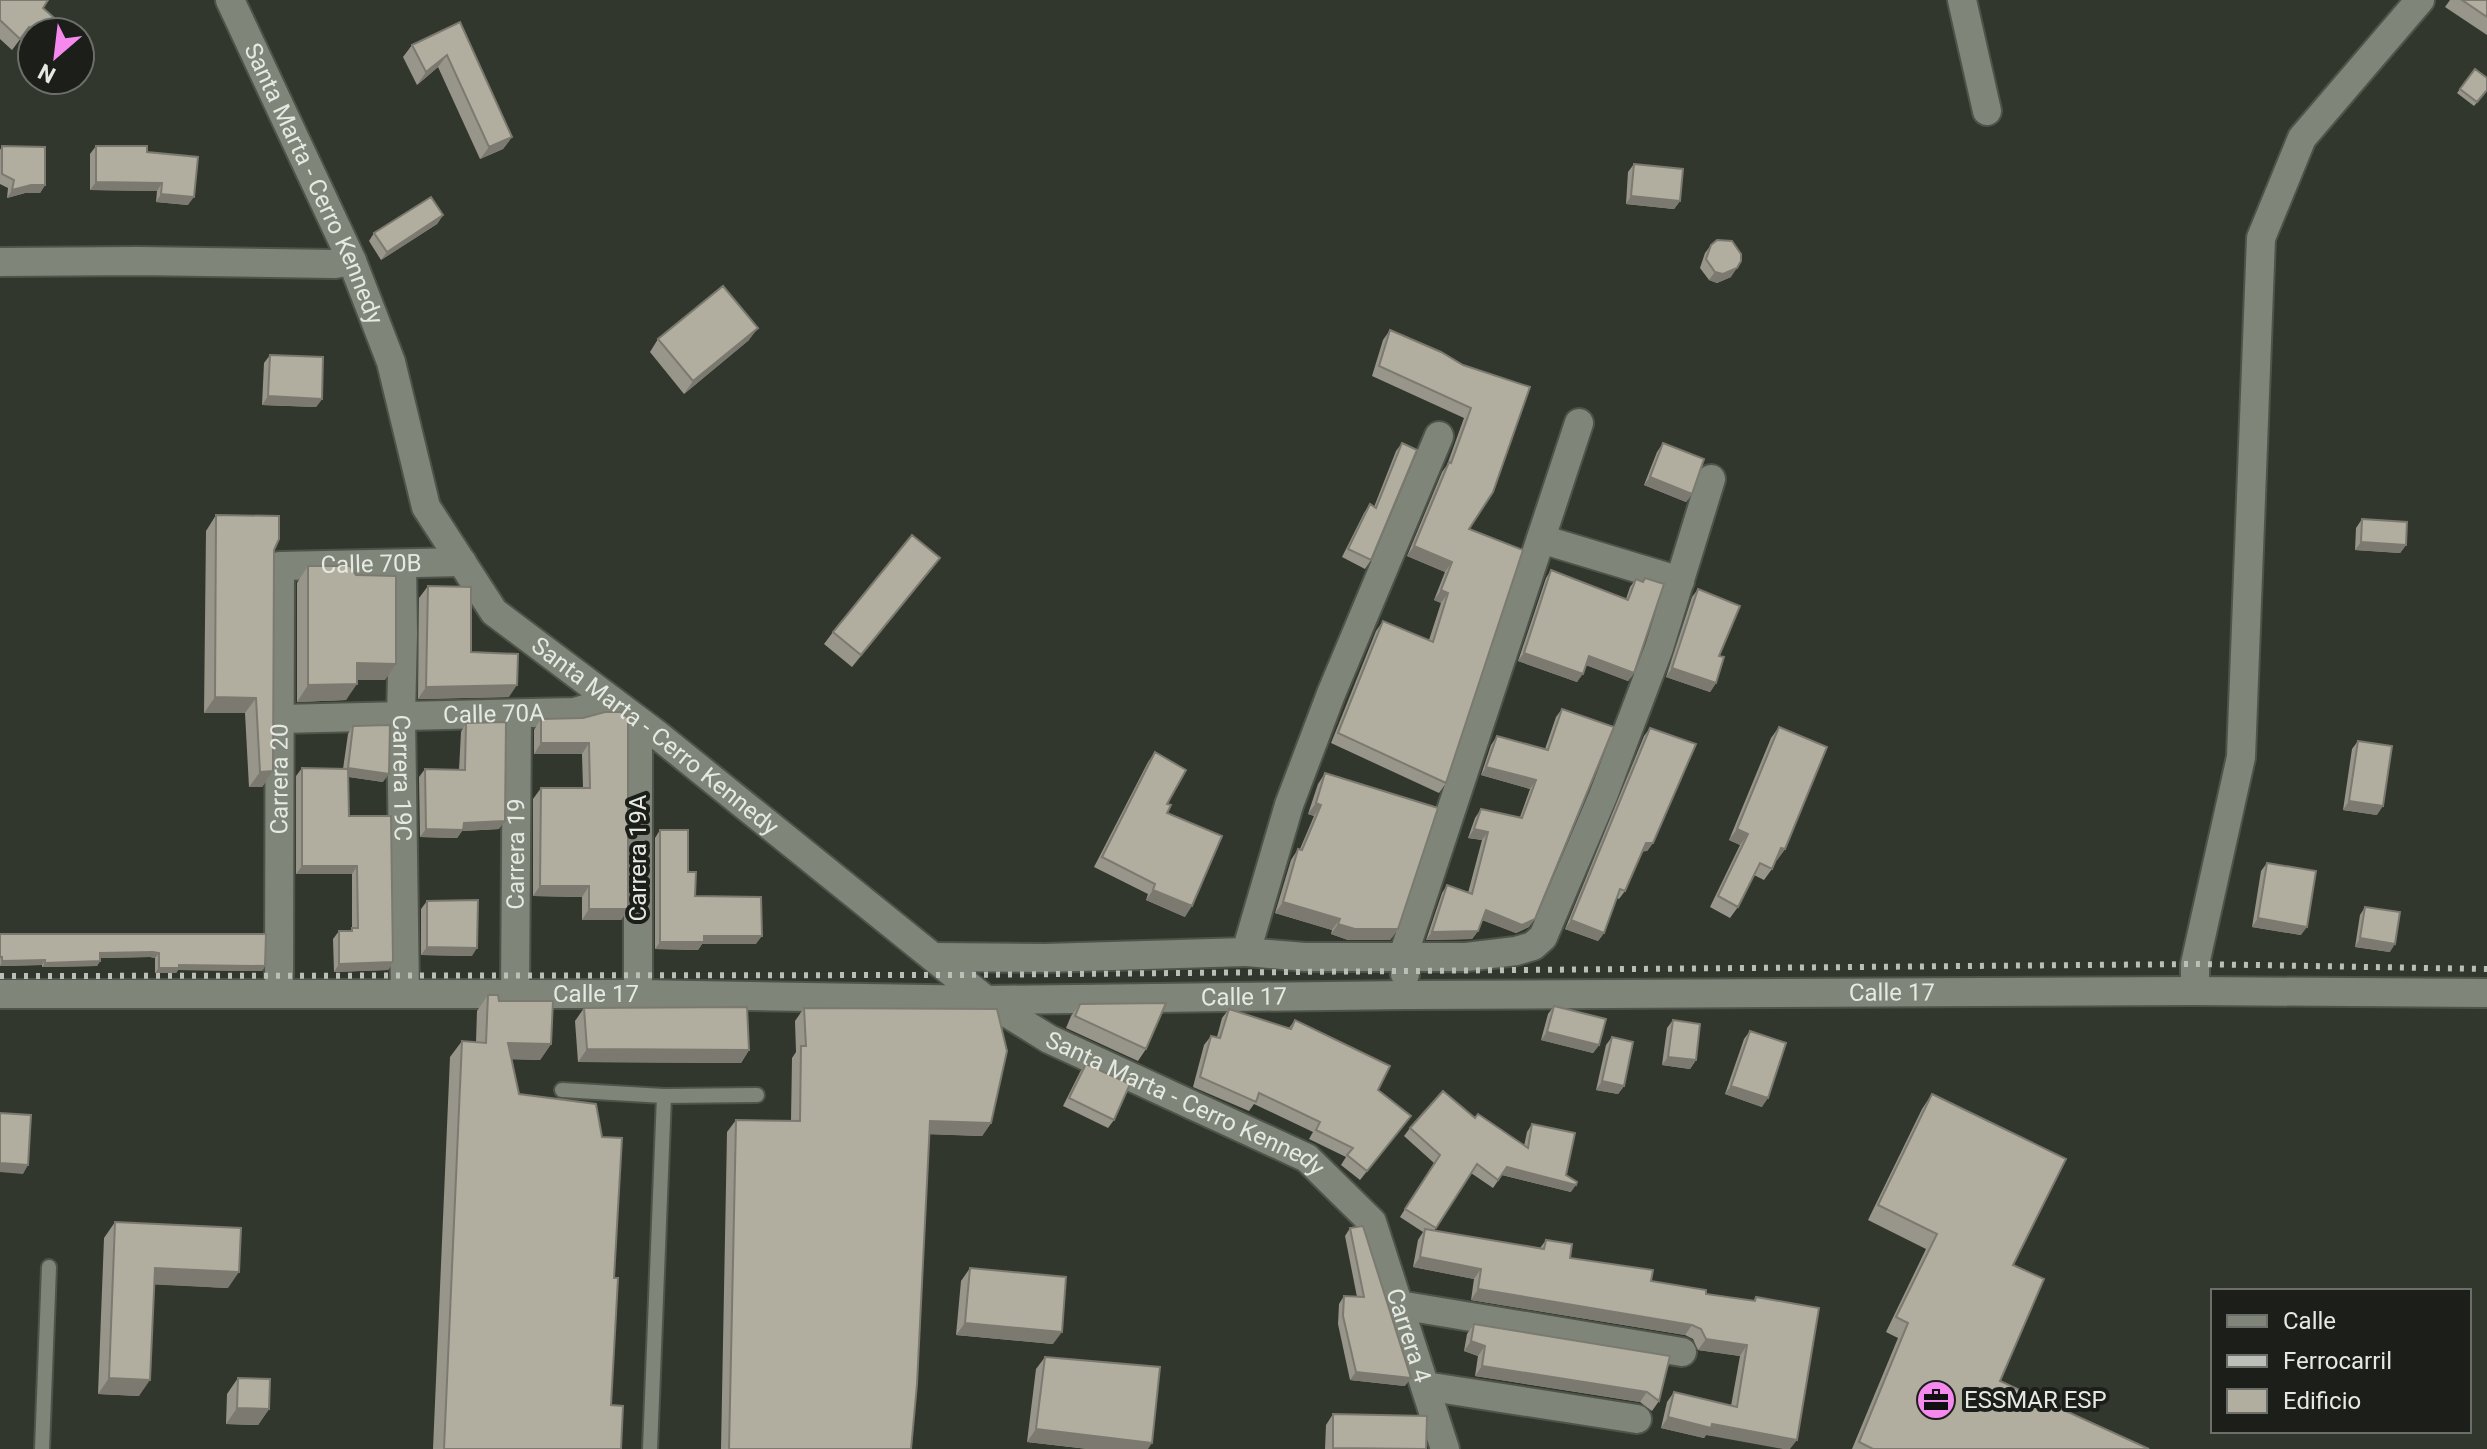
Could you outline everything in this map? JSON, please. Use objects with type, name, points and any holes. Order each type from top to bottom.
[{"type":"street","name":"Santa Marta - Cerro Kennedy","points":[[230,0],[352,261],[391,362],[426,507],[494,612],[638,721],[986,1000],[1049,1039],[1307,1158],[1372,1222]]},
{"type":"street","points":[[1962,0],[1987,111]]},
{"type":"street","points":[[2195,991],[2195,964],[2241,757],[2261,238],[2302,138],[2420,0]]},
{"type":"street","points":[[0,262],[335,264],[352,261]]},
{"type":"street","points":[[1407,995],[1406,947],[1579,423]]},
{"type":"street","points":[[1246,952],[1294,791],[1331,694],[1439,436]]},
{"type":"street","points":[[933,957],[1045,958],[1246,952],[1305,957],[1466,957],[1533,946],[1543,937],[1603,796],[1659,648],[1711,479]]},
{"type":"street","points":[[1541,539],[1680,581]]},
{"type":"street","name":"Calle 70B","points":[[280,566],[462,562]]},
{"type":"street","name":"Carrera 19C","points":[[402,564],[405,993]]},
{"type":"street","name":"Carrera 20","points":[[279,993],[280,566]]},
{"type":"street","name":"Calle 70A","points":[[280,719],[575,712],[612,701]]},
{"type":"street","name":"Carrera 19","points":[[515,994],[517,715]]},
{"type":"street","name":"Carrera 19A","points":[[638,721],[638,994]]},
{"type":"street","name":"Calle 17","points":[[0,994],[638,994],[986,1000],[2195,991],[2487,993]]},
{"type":"street","name":"Carrera 4","points":[[1372,1222],[1445,1449]]},
{"type":"street","points":[[1399,1305],[1682,1352]]},
{"type":"street","points":[[1425,1386],[1637,1419]]},
{"type":"lane","points":[[562,1090],[664,1096],[757,1095]]},
{"type":"lane","points":[[650,1449],[664,1096]]},
{"type":"lane","points":[[42,1449],[49,1267]]},
{"type":"building","points":[[0,0],[48,0],[43,8],[52,16],[16,16],[16,35],[0,20]]},
{"type":"building","points":[[2462,0],[2487,0],[2487,17]]},
{"type":"building","points":[[460,22],[512,137],[489,147],[447,55],[426,72],[412,45]]},
{"type":"building","points":[[2475,69],[2487,78],[2487,90],[2477,102],[2460,89]]},
{"type":"building","points":[[2,146],[45,147],[45,185],[12,190],[14,180],[2,174]]},
{"type":"building","points":[[96,146],[147,146],[147,152],[198,157],[194,197],[161,194],[162,183],[96,182]]},
{"type":"building","points":[[1634,164],[1683,169],[1680,201],[1631,196]]},
{"type":"building","points":[[431,197],[443,215],[387,252],[374,233]]},
{"type":"building","points":[[1717,240],[1732,241],[1741,254],[1737,268],[1723,274],[1715,272],[1706,259],[1711,245]]},
{"type":"building","points":[[723,286],[758,328],[693,381],[658,339]]},
{"type":"building","points":[[1390,330],[1463,365],[1530,387],[1493,492],[1469,529],[1523,550],[1446,783],[1338,733],[1383,621],[1433,642],[1448,593],[1441,590],[1452,562],[1414,546],[1451,463],[1471,408],[1379,366]]},
{"type":"building","points":[[270,355],[323,357],[322,399],[268,396]]},
{"type":"building","points":[[1402,443],[1417,450],[1371,560],[1348,549],[1370,504],[1376,508]]},
{"type":"building","points":[[1663,443],[1704,459],[1692,494],[1650,477]]},
{"type":"building","points":[[216,515],[279,516],[279,539],[274,550],[273,771],[260,772],[256,698],[215,697]]},
{"type":"building","points":[[2362,519],[2407,522],[2406,545],[2361,542]]},
{"type":"building","points":[[912,535],[940,558],[861,655],[833,632]]},
{"type":"building","points":[[308,566],[350,566],[356,575],[396,576],[396,664],[357,663],[357,684],[308,685]]},
{"type":"building","points":[[1551,570],[1628,600],[1636,579],[1643,582],[1645,578],[1664,584],[1634,673],[1589,656],[1583,674],[1524,653]]},
{"type":"building","points":[[428,586],[471,587],[471,652],[518,654],[517,685],[426,687]]},
{"type":"building","points":[[1698,589],[1740,606],[1719,656],[1724,657],[1716,683],[1672,668]]},
{"type":"building","points":[[1562,709],[1614,727],[1535,919],[1522,925],[1486,910],[1478,931],[1432,932],[1447,885],[1472,894],[1488,832],[1474,829],[1481,809],[1522,818],[1536,780],[1486,767],[1497,736],[1548,750]]},
{"type":"building","points":[[605,712],[621,712],[628,718],[628,909],[589,909],[589,886],[540,886],[541,788],[590,788],[589,743],[541,743],[541,719],[583,718]]},
{"type":"building","points":[[506,722],[505,821],[464,823],[463,830],[426,829],[425,769],[465,770],[466,723]]},
{"type":"building","points":[[390,725],[389,774],[348,768],[353,726]]},
{"type":"building","points":[[1779,727],[1827,747],[1785,849],[1781,848],[1772,869],[1760,863],[1738,907],[1718,896],[1748,834],[1737,829]]},
{"type":"building","points":[[1650,728],[1696,744],[1653,843],[1646,843],[1625,891],[1620,889],[1604,933],[1571,920]]},
{"type":"building","points":[[2358,741],[2392,746],[2383,806],[2349,801]]},
{"type":"building","points":[[1155,752],[1186,770],[1167,804],[1171,805],[1167,813],[1222,836],[1192,906],[1153,890],[1155,884],[1102,857]]},
{"type":"building","points":[[302,768],[348,769],[349,816],[391,816],[393,962],[339,964],[339,931],[358,928],[357,866],[302,866]]},
{"type":"building","points":[[1325,773],[1438,808],[1398,929],[1355,929],[1338,924],[1340,919],[1283,902],[1298,849],[1302,850],[1321,805],[1316,803]]},
{"type":"building","points":[[660,830],[688,830],[688,872],[696,872],[695,896],[761,897],[762,936],[704,936],[704,942],[660,942]]},
{"type":"building","points":[[2267,863],[2316,871],[2307,927],[2258,918]]},
{"type":"building","points":[[478,900],[477,948],[427,947],[427,901]]},
{"type":"building","points":[[2365,907],[2400,912],[2395,944],[2360,938]]},
{"type":"building","points":[[0,934],[266,934],[265,966],[179,965],[179,968],[159,968],[159,953],[153,952],[100,953],[100,961],[2,961]]},
{"type":"building","points":[[488,995],[498,995],[499,1001],[553,1001],[551,1044],[508,1043],[519,1094],[596,1104],[602,1137],[622,1138],[611,1405],[623,1406],[621,1449],[444,1449],[462,1041],[486,1043]]},
{"type":"building","points":[[1166,1003],[1146,1049],[1075,1016],[1080,1004]]},
{"type":"building","points":[[1554,1006],[1606,1019],[1599,1045],[1547,1032]]},
{"type":"building","points":[[747,1007],[749,1050],[587,1049],[584,1008]]},
{"type":"building","points":[[804,1008],[997,1009],[1007,1051],[991,1123],[930,1121],[911,1449],[729,1449],[736,1120],[800,1121],[801,1046],[806,1046]]},
{"type":"building","points":[[1229,1009],[1291,1029],[1295,1020],[1390,1066],[1378,1090],[1411,1116],[1367,1171],[1347,1155],[1353,1148],[1316,1130],[1320,1122],[1259,1093],[1256,1102],[1200,1077],[1211,1036],[1220,1038]]},
{"type":"building","points":[[1673,1020],[1700,1024],[1696,1060],[1668,1057]]},
{"type":"building","points":[[1750,1031],[1786,1043],[1768,1098],[1731,1086]]},
{"type":"building","points":[[1612,1037],[1633,1042],[1624,1086],[1602,1081]]},
{"type":"building","points":[[1086,1064],[1130,1084],[1114,1120],[1069,1098]]},
{"type":"building","points":[[1443,1091],[1475,1118],[1478,1114],[1528,1148],[1532,1124],[1575,1133],[1566,1175],[1577,1182],[1576,1185],[1507,1167],[1498,1180],[1477,1164],[1436,1228],[1405,1209],[1440,1155],[1410,1128]]},
{"type":"building","points":[[1932,1094],[2066,1159],[2013,1265],[2044,1279],[2000,1381],[2149,1449],[1873,1449],[1859,1442],[1908,1323],[1896,1317],[1937,1234],[1878,1205]]},
{"type":"building","points":[[0,1113],[31,1115],[28,1165],[0,1163]]},
{"type":"building","points":[[115,1222],[241,1228],[239,1272],[155,1268],[150,1380],[109,1378]]},
{"type":"building","points":[[1363,1226],[1411,1378],[1356,1372],[1343,1316],[1344,1296],[1364,1297],[1350,1228]]},
{"type":"building","points":[[1425,1229],[1544,1249],[1546,1240],[1572,1244],[1570,1258],[1653,1270],[1651,1281],[1706,1290],[1706,1294],[1755,1301],[1756,1297],[1819,1308],[1797,1440],[1712,1424],[1711,1428],[1668,1417],[1674,1392],[1737,1407],[1747,1345],[1706,1339],[1701,1329],[1692,1325],[1478,1289],[1481,1269],[1420,1257]]},
{"type":"building","points":[[970,1268],[1066,1277],[1062,1332],[965,1323]]},
{"type":"building","points":[[1474,1324],[1670,1356],[1659,1401],[1647,1392],[1482,1366],[1485,1346],[1471,1341]]},
{"type":"building","points":[[1045,1357],[1160,1367],[1152,1443],[1036,1429]]},
{"type":"building","points":[[238,1378],[270,1379],[269,1409],[237,1408]]},
{"type":"building","points":[[1333,1414],[1427,1416],[1426,1449],[1333,1448]]},
{"type":"railway","points":[[0,976],[955,975],[2195,964],[2487,969]]},
{"type":"place","name":"ESSMAR ESP","points":[[1936,1400]]}]
